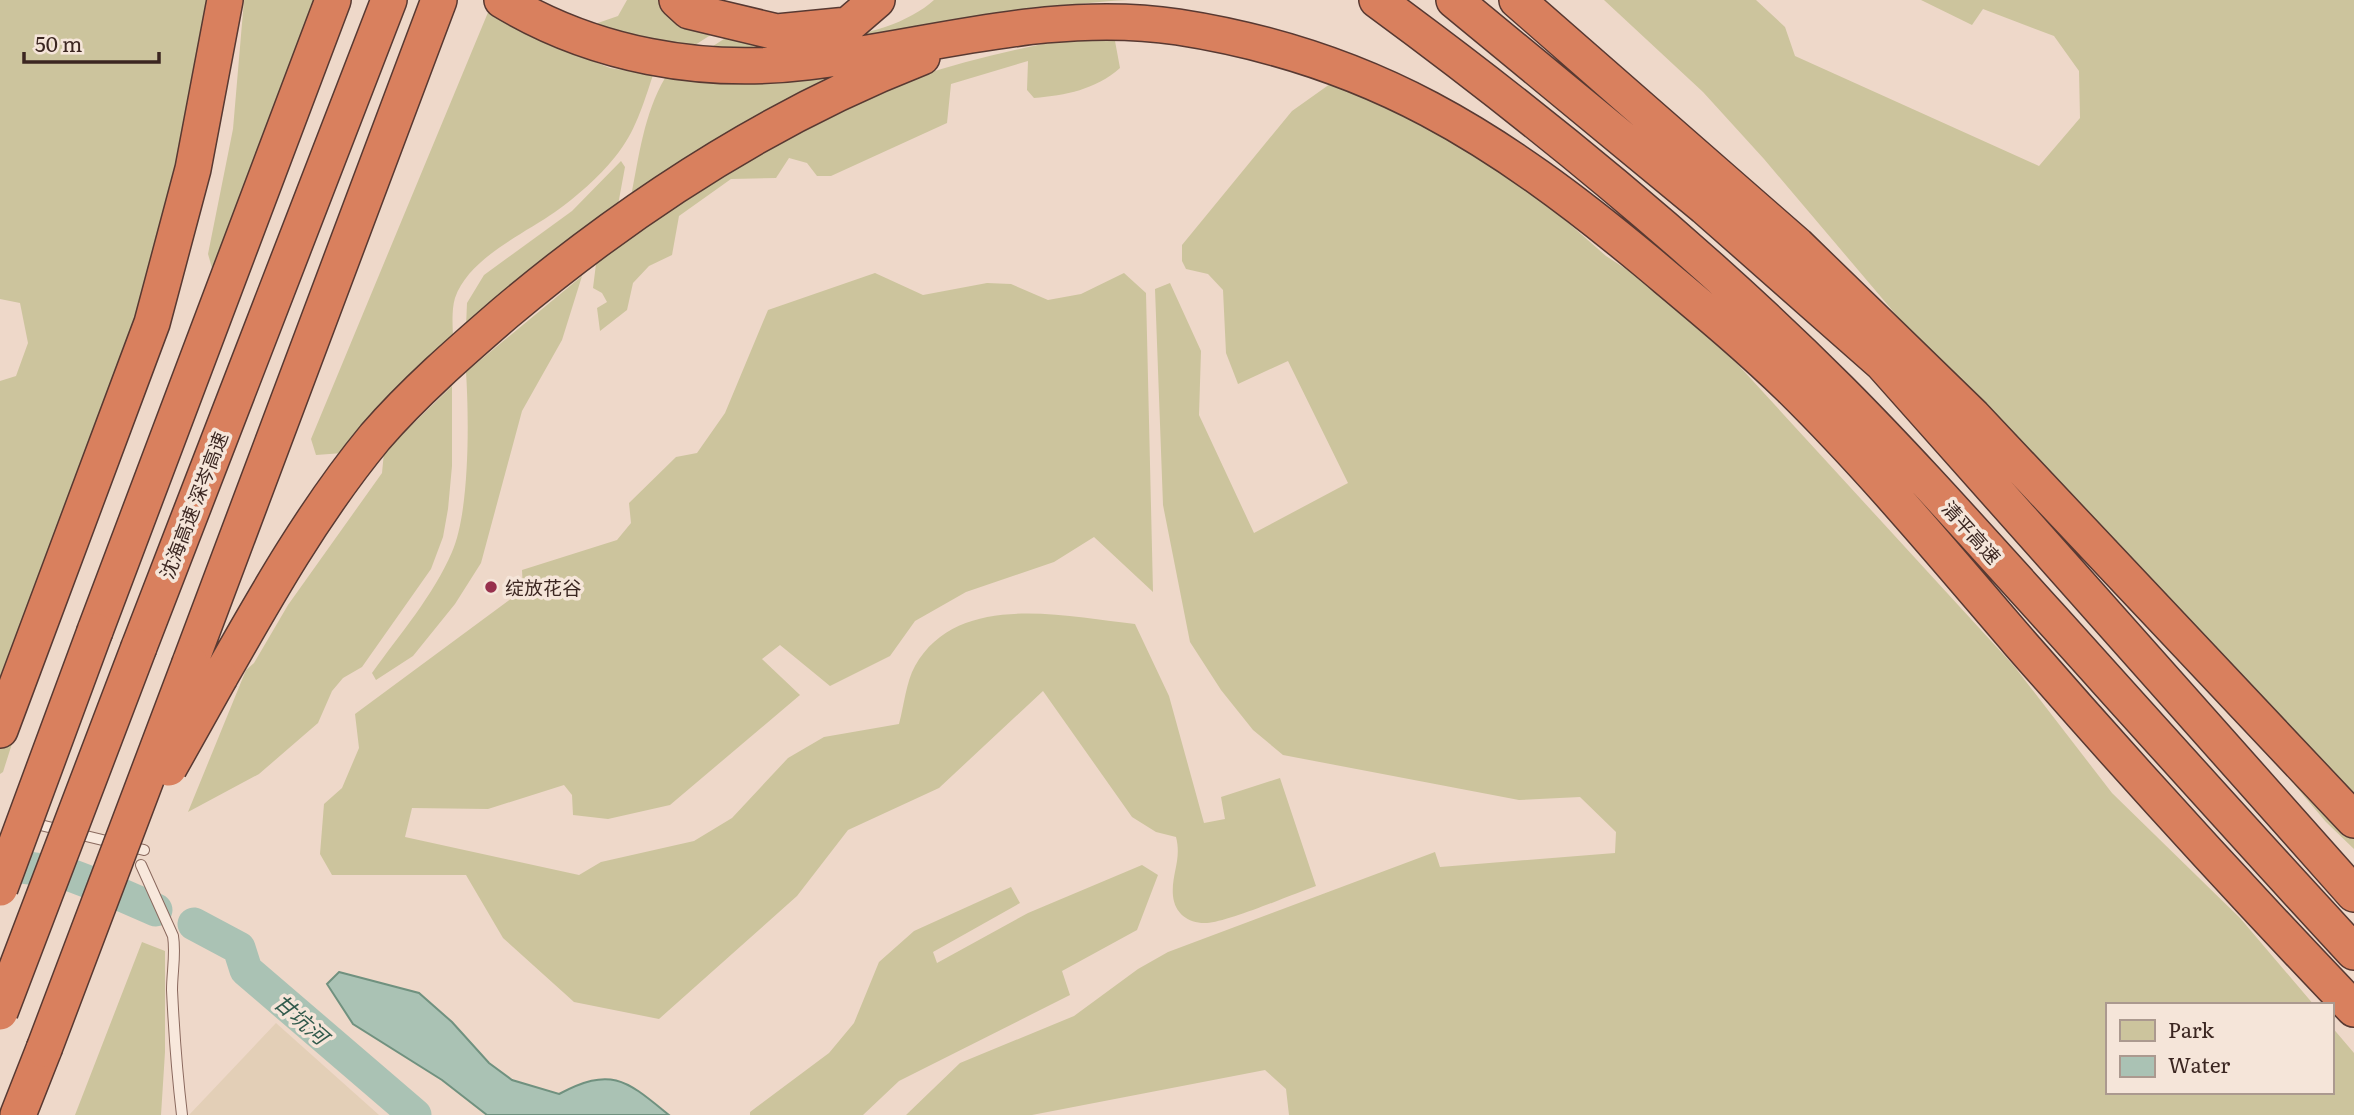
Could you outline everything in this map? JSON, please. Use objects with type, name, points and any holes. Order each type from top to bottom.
[{"type":"highway","points":[[193,169],[204,0]]},
{"type":"highway","points":[[0,730],[152,323],[193,169],[225,0]]},
{"type":"highway","points":[[0,888],[333,0]]},
{"type":"highway","name":"沈海高速 深岑高速","points":[[0,1012],[389,0]]},
{"type":"highway","points":[[18,1115],[44,1049],[133,859],[205,670],[439,0]]},
{"type":"highway","points":[[502,0],[551,26],[619,50],[688,63],[735,66],[809,62],[1062,21],[1125,21],[1174,26],[1285,49],[1349,70],[1452,119],[1504,152],[1619,239],[1724,325],[1796,393],[1889,491],[2236,886],[2354,1009]]},
{"type":"highway","points":[[677,0],[689,11],[777,32],[848,25],[877,0]]},
{"type":"highway","name":"清平高速","points":[[1377,0],[1496,88],[1561,141],[1717,274],[1838,389],[1931,487],[2354,952]]},
{"type":"highway","points":[[1454,0],[1705,208],[1882,363],[2354,894]]},
{"type":"highway","points":[[1517,0],[1797,245],[1973,416],[2354,820]]},
{"type":"highway","points":[[205,670],[376,436],[422,387],[526,296],[678,183],[742,142],[832,96],[942,50],[1008,28]]},
{"type":"lane","points":[[10,820],[133,859],[173,936],[174,1046],[182,1115]]},
{"type":"shaded area","points":[[276,1023],[379,1115],[189,1115]]},
{"type":"green space","points":[[0,0],[208,0],[204,71],[63,583],[3,772],[0,774],[0,381],[16,376],[28,343],[20,303],[0,299]]},
{"type":"green space","points":[[244,0],[317,0],[223,261],[212,268],[208,254],[233,129]]},
{"type":"green space","points":[[627,0],[710,0],[740,16],[692,47],[652,42],[592,25],[618,16]]},
{"type":"green space","points":[[934,0],[1128,0],[1052,7],[825,45],[781,49],[707,50],[750,22],[811,36],[844,36],[886,27],[912,15]]},
{"type":"green space","points":[[1604,0],[1756,0],[1785,27],[1795,56],[2039,166],[2080,118],[2079,71],[2054,36],[1983,9],[1972,25],[1921,0],[2354,0],[2354,849],[2326,822],[1764,159],[1703,92]]},
{"type":"green space","points":[[489,10],[545,42],[610,68],[653,75],[642,108],[622,148],[595,179],[563,206],[484,259],[472,271],[455,298],[453,341],[343,453],[316,455],[311,439]]},
{"type":"green space","points":[[1105,32],[1115,41],[1120,68],[1101,82],[1069,93],[1034,98],[1027,90],[1028,61],[951,84],[947,123],[831,176],[817,176],[807,163],[789,158],[776,178],[731,179],[679,216],[672,255],[649,266],[633,283],[627,310],[600,331],[597,308],[607,302],[602,293],[593,288],[596,264],[689,197],[753,157],[786,138],[906,80],[984,57]]},
{"type":"green space","points":[[836,74],[838,79],[631,197],[647,121],[665,78],[751,83]]},
{"type":"green space","points":[[1330,84],[1424,121],[1515,176],[1606,256],[1686,308],[2014,666],[2112,793],[2240,918],[2312,1003],[2106,1003],[2106,1094],[2333,1094],[2333,1028],[2354,1053],[2354,1115],[1289,1115],[1286,1089],[1265,1070],[1032,1115],[906,1115],[960,1063],[1074,1016],[1138,969],[1168,952],[1435,852],[1440,867],[1615,853],[1616,832],[1580,797],[1519,800],[1283,755],[1253,730],[1221,690],[1190,642],[1163,505],[1155,289],[1170,283],[1201,351],[1199,415],[1254,533],[1348,483],[1288,361],[1238,384],[1226,353],[1223,290],[1208,274],[1186,269],[1182,261],[1182,245],[1292,111]]},
{"type":"green space","points":[[621,161],[625,167],[618,205],[466,327],[467,303],[484,275],[572,211]]},
{"type":"green space","points":[[875,273],[923,295],[987,283],[1011,284],[1048,300],[1081,294],[1124,273],[1146,293],[1153,592],[1094,537],[1054,562],[966,592],[915,621],[890,656],[830,686],[780,645],[762,659],[800,695],[670,805],[608,819],[573,815],[572,795],[564,785],[488,809],[412,808],[405,837],[579,875],[601,862],[694,841],[732,818],[788,758],[824,737],[899,724],[907,687],[915,666],[934,642],[958,626],[985,617],[1046,614],[1135,624],[1169,696],[1204,823],[1225,819],[1221,797],[1280,778],[1316,886],[1217,921],[1200,923],[1184,917],[1173,896],[1178,853],[1176,837],[1156,832],[1132,817],[1043,691],[939,788],[848,830],[797,896],[659,1019],[574,1002],[503,938],[466,875],[332,875],[320,854],[324,804],[342,788],[359,748],[355,714],[523,590],[522,570],[617,540],[631,523],[629,503],[676,457],[697,453],[725,413],[768,310]]},
{"type":"green space","points":[[582,276],[562,340],[522,411],[481,563],[455,604],[413,656],[376,680],[372,673],[435,584],[458,534],[467,464],[466,372]]},
{"type":"green space","points":[[452,386],[452,466],[448,509],[443,537],[431,569],[362,667],[343,678],[332,691],[318,723],[259,774],[188,812],[246,670],[254,663],[288,605],[382,473],[384,452]]},
{"type":"green space","points":[[1142,865],[1158,875],[1137,930],[1062,971],[1070,995],[899,1081],[863,1115],[750,1115],[750,1112],[829,1053],[854,1023],[879,962],[914,931],[1011,887],[1020,903],[933,952],[937,963],[1028,913]]},
{"type":"green space","points":[[142,942],[165,951],[165,1052],[161,1115],[75,1115]]},
{"type":"water","points":[[339,972],[419,993],[452,1022],[489,1063],[512,1080],[559,1094],[593,1081],[618,1081],[641,1093],[669,1115],[487,1115],[442,1080],[353,1024],[327,984]]},
{"type":"waterway","name":"甘坑河","points":[[0,864],[65,873],[94,884]]},
{"type":"waterway","name":"甘坑河","points":[[117,893],[156,910]]},
{"type":"waterway","name":"甘坑河","points":[[194,924],[239,948],[246,970],[415,1115]]},
{"type":"place","name":"绽放花谷","points":[[491,587]]}]
